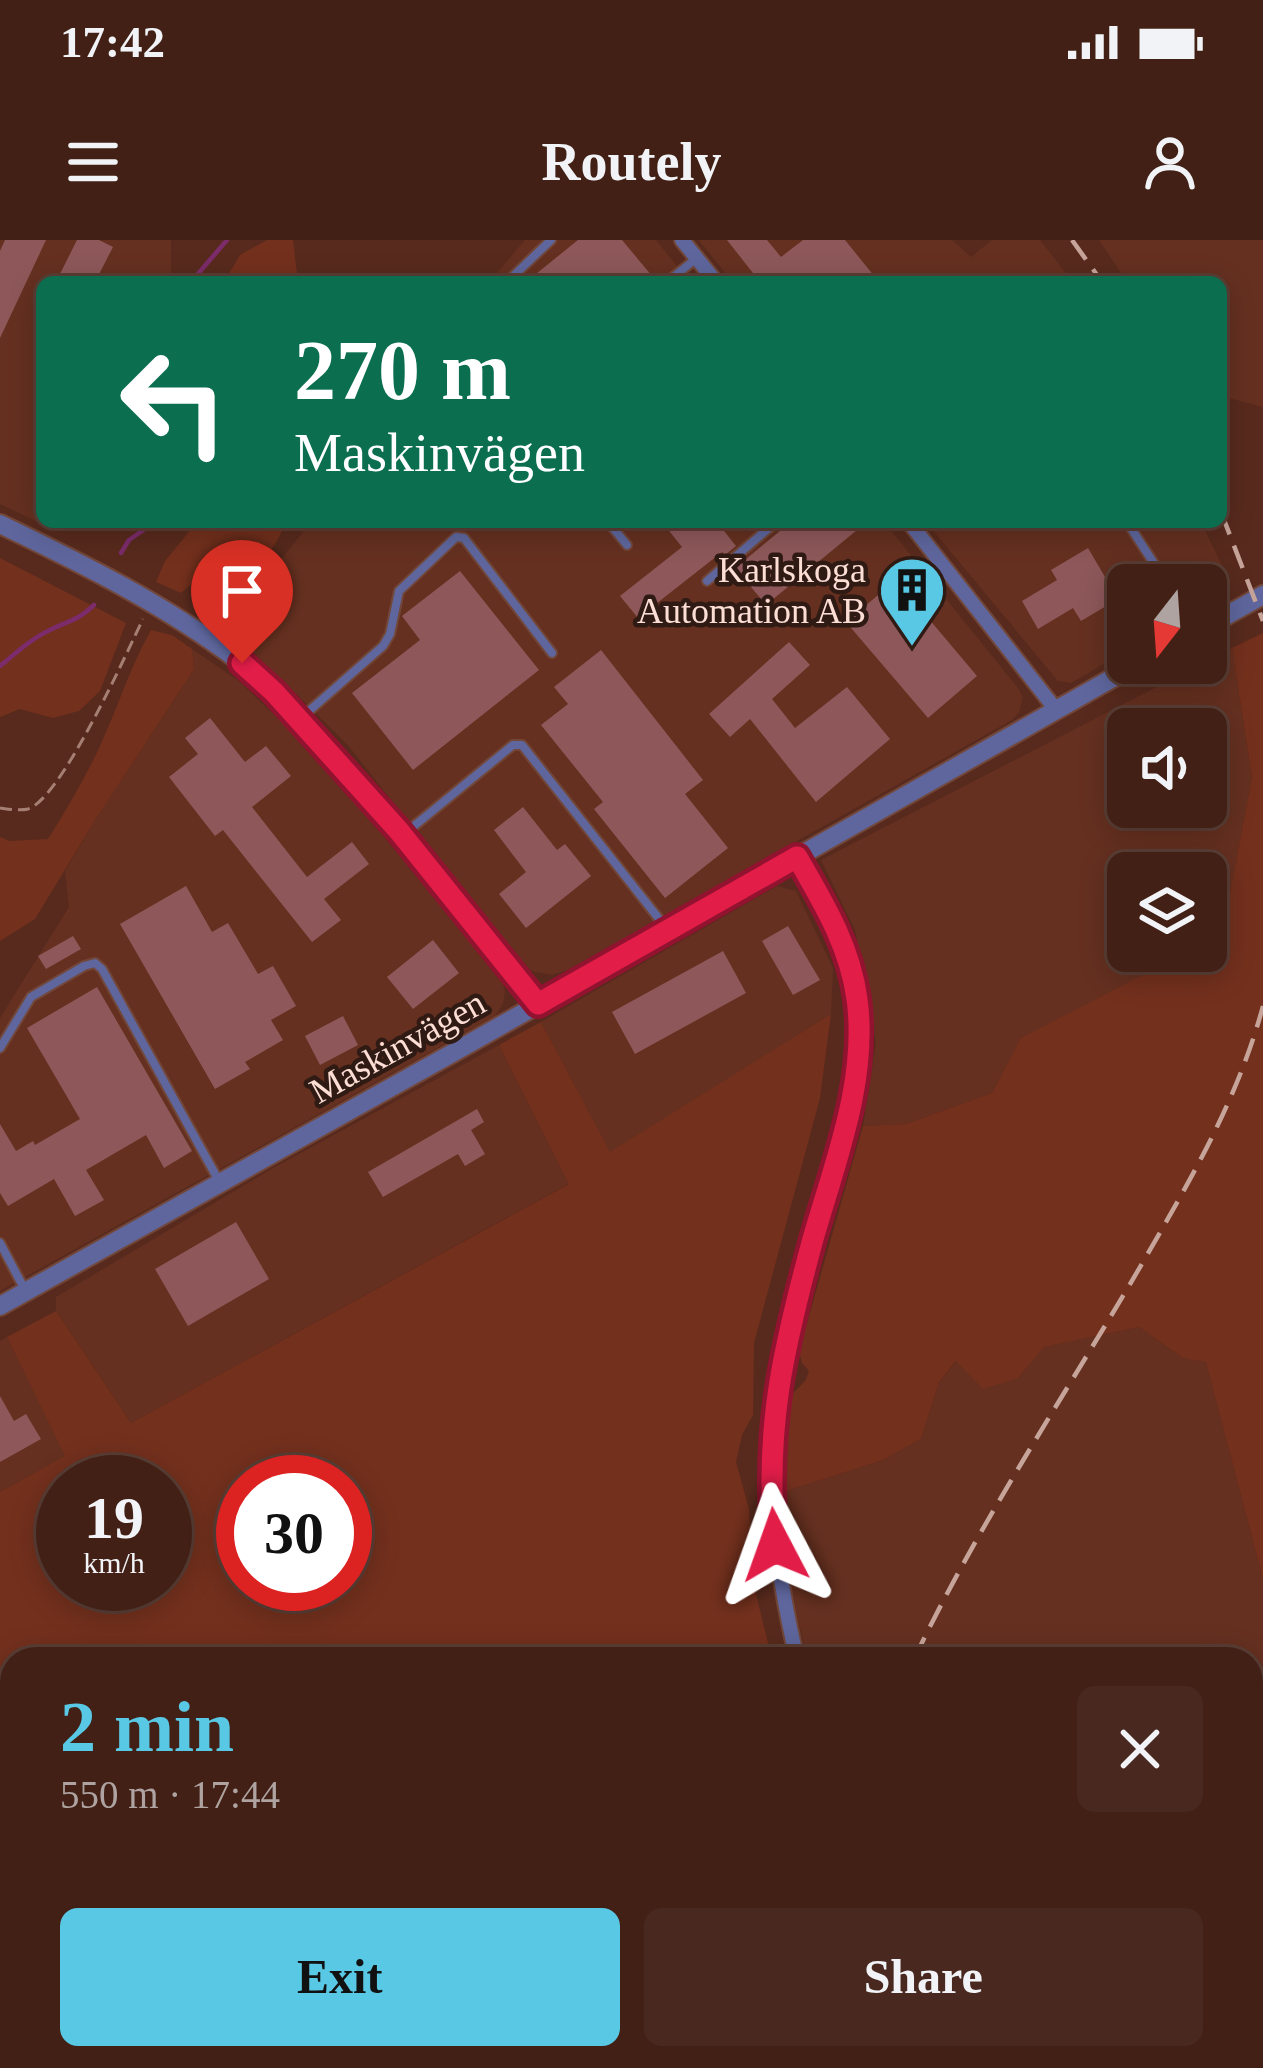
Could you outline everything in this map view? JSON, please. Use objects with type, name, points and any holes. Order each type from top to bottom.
[{"type":"street","points":[[682,240],[711,276]]},
{"type":"street","points":[[0,524],[152,601],[242,663],[300,719],[403,836],[538,1004]]},
{"type":"street","points":[[914,528],[1057,711]]},
{"type":"street","points":[[1227,615],[1263,595]]},
{"type":"street","name":"Maskinvägen","points":[[0,1306],[1107,682]]},
{"type":"street","points":[[793,1647],[775,1545],[772,1422],[784,1350],[848,1116],[860,1032],[854,982],[839,934],[797,857]]},
{"type":"lane","points":[[513,276],[551,240]]},
{"type":"lane","points":[[674,276],[697,258]]},
{"type":"lane","points":[[613,528],[627,545]]},
{"type":"lane","points":[[707,580],[769,528]]},
{"type":"lane","points":[[1131,528],[1154,564]]},
{"type":"lane","points":[[300,719],[383,646],[398,591],[456,537],[464,538],[552,652]]},
{"type":"lane","points":[[403,836],[513,745],[522,745],[668,930]]},
{"type":"lane","points":[[0,1048],[31,997],[95,963],[220,1183]]},
{"type":"lane","points":[[0,1244],[26,1291]]},
{"type":"path","points":[[0,808],[28,809],[44,798],[100,708],[152,601]]},
{"type":"shaded area","points":[[0,240],[171,240],[171,276],[36,276],[36,521],[0,504]]},
{"type":"shaded area","points":[[267,240],[293,240],[297,276],[228,276],[240,255]]},
{"type":"shaded area","points":[[525,240],[656,240],[685,276],[494,276]]},
{"type":"shaded area","points":[[699,240],[952,240],[971,257],[992,240],[1040,240],[1068,276],[727,276]]},
{"type":"shaded area","points":[[1099,240],[1263,240],[1263,407],[1227,398],[1227,276],[1123,276]]},
{"type":"shaded area","points":[[192,528],[283,528],[256,566],[237,571],[210,568],[181,593],[156,582],[165,561]]},
{"type":"shaded area","points":[[306,528],[889,528],[1023,698],[1012,720],[552,975],[523,967],[347,744],[224,631]]},
{"type":"shaded area","points":[[931,528],[1204,528],[1221,564],[1107,564],[1107,662],[1071,683],[1058,681]]},
{"type":"shaded area","points":[[0,558],[126,623],[100,691],[79,711],[53,718],[20,709],[0,717]]},
{"type":"shaded area","points":[[151,630],[172,635],[192,649],[194,669],[35,919],[0,941],[0,837],[9,841],[48,839],[94,758]]},
{"type":"shaded area","points":[[1263,633],[1263,1579],[1206,1362],[1183,1358],[1139,1327],[1044,1347],[1018,1378],[983,1389],[956,1361],[939,1382],[921,1439],[883,1460],[783,1492],[792,1394],[809,1371],[799,1351],[863,1126],[906,1124],[992,1093],[1021,1038],[1148,972],[1227,972],[1227,909],[1252,777],[1232,648]]},
{"type":"shaded area","points":[[1232,648],[1252,777],[1227,909],[1227,852],[1107,852],[1107,972],[1151,972],[1022,1038],[992,1093],[906,1124],[863,1126],[876,1043],[855,930],[821,860],[1107,712],[1107,828],[1227,828],[1227,708],[1116,708],[1162,684],[1227,684],[1227,651]]},
{"type":"shaded area","points":[[192,649],[240,682],[320,759],[502,980],[503,1004],[495,1016],[0,1291],[0,1018],[69,907],[65,871],[194,669]]},
{"type":"shaded area","points":[[777,886],[796,891],[833,968],[831,1014],[610,1153],[541,1022]]},
{"type":"shaded area","points":[[831,1014],[820,1098],[754,1343],[753,1415],[736,1462],[749,1509],[754,1586],[769,1647],[0,1647],[0,1492],[36,1472],[36,1611],[192,1611],[192,1455],[65,1455],[7,1337],[56,1311],[131,1423],[569,1184],[499,1045],[541,1022],[610,1152]]},
{"type":"shaded area","points":[[499,1045],[570,1183],[131,1423],[56,1311],[56,1297],[275,1167]]},
{"type":"shaded area","points":[[1139,1327],[1183,1358],[1206,1361],[1263,1579],[1263,1647],[804,1647],[788,1575],[783,1492],[883,1460],[921,1439],[939,1382],[957,1361],[1018,1378],[1043,1347]]},
{"type":"shaded area","points":[[7,1337],[66,1455],[36,1455],[36,1472],[0,1492],[0,1341]]},
{"type":"building","points":[[5,240],[46,240],[0,338],[0,251]]},
{"type":"building","points":[[77,240],[99,240],[113,247],[98,276],[59,276]]},
{"type":"building","points":[[578,240],[622,240],[652,276],[533,276]]},
{"type":"building","points":[[727,240],[767,240],[781,257],[803,240],[845,240],[874,276],[755,276]]},
{"type":"building","points":[[667,528],[722,528],[736,546],[638,618],[620,596],[682,547]]},
{"type":"building","points":[[784,528],[857,530],[766,605],[735,568]]},
{"type":"building","points":[[1088,548],[1107,580],[1107,606],[1081,621],[1073,608],[1038,629],[1022,601],[1057,580],[1051,570]]},
{"type":"building","points":[[460,571],[539,670],[413,770],[352,693],[420,640],[402,616]]},
{"type":"building","name":"Karlskoga Automation AB","points":[[896,580],[977,676],[928,718],[846,622]]},
{"type":"building","points":[[789,642],[810,665],[772,699],[795,728],[847,687],[890,739],[816,802],[750,719],[730,737],[709,714]]},
{"type":"building","points":[[601,650],[703,780],[685,794],[728,848],[665,898],[594,809],[603,802],[541,725],[568,704],[554,687]]},
{"type":"building","points":[[210,718],[245,762],[266,746],[291,776],[252,807],[307,877],[352,842],[369,864],[324,899],[341,920],[312,942],[223,830],[215,836],[169,777],[198,754],[185,738]]},
{"type":"building","points":[[523,807],[557,850],[565,844],[591,876],[526,928],[499,894],[526,872],[494,830]]},
{"type":"building","points":[[186,886],[212,932],[228,923],[258,974],[273,966],[296,1006],[271,1020],[283,1040],[245,1062],[250,1069],[215,1089],[120,924]]},
{"type":"building","points":[[788,926],[820,980],[793,995],[762,941]]},
{"type":"building","points":[[73,936],[81,949],[46,969],[38,956]]},
{"type":"building","points":[[433,940],[459,973],[413,1009],[387,977]]},
{"type":"building","points":[[723,951],[746,993],[635,1054],[612,1012]]},
{"type":"building","points":[[97,987],[192,1151],[164,1168],[146,1135],[86,1170],[104,1200],[75,1216],[54,1179],[8,1206],[0,1193],[0,1124],[16,1151],[80,1119],[27,1028]]},
{"type":"building","points":[[343,1016],[358,1045],[320,1065],[305,1036]]},
{"type":"building","points":[[477,1109],[484,1122],[471,1130],[485,1154],[465,1166],[458,1154],[383,1197],[368,1172]]},
{"type":"building","points":[[236,1222],[269,1279],[188,1326],[155,1269]]},
{"type":"building","points":[[0,1396],[14,1421],[26,1414],[41,1439],[0,1462]]},
{"type":"waterway","points":[[196,276],[227,240]]},
{"type":"waterway","points":[[121,553],[129,540],[146,528]]},
{"type":"waterway","points":[[0,666],[36,638],[94,605]]},
{"type":"railway","points":[[1072,240],[1098,276]]},
{"type":"railway","points":[[1227,528],[1263,621]]},
{"type":"railway","points":[[920,1647],[995,1508],[1195,1169],[1227,1106],[1263,1006]]},
{"type":"place","name":"Karlskoga Automation AB","points":[[912,649]]},
{"type":"route","points":[[242,663],[312,732],[399,831],[538,1004],[797,857],[839,934],[857,997],[860,1032],[848,1116],[784,1350],[772,1422],[775,1545]]}]
